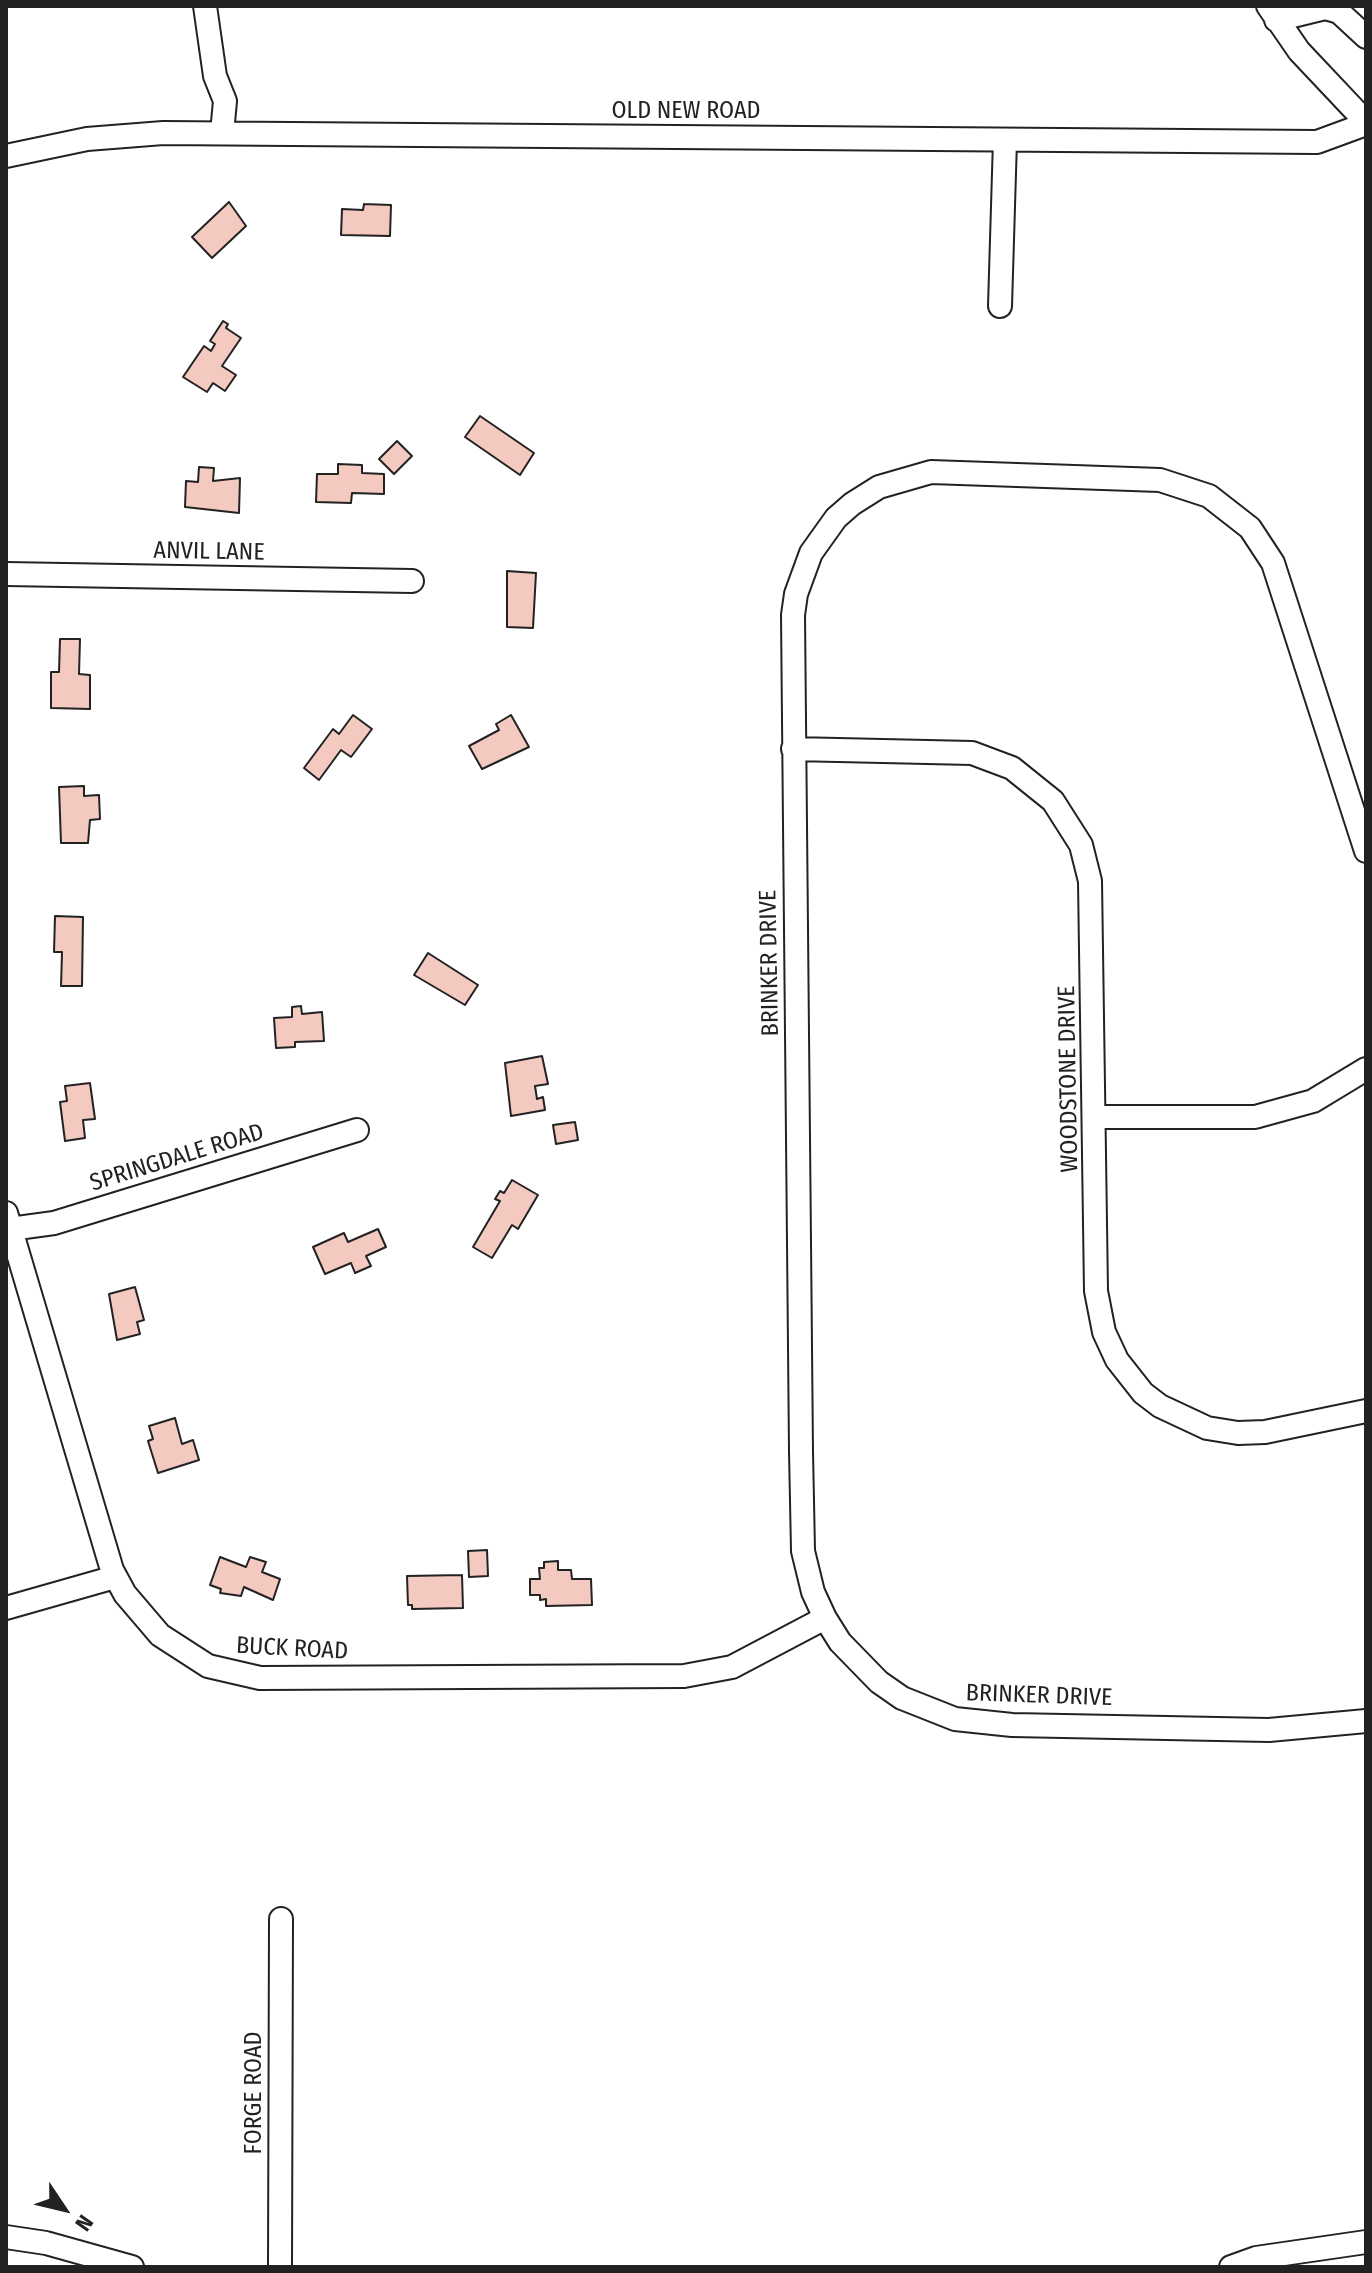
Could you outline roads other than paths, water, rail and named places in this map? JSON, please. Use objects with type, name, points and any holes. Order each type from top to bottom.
[{"type":"street","points":[[205,6],[215,76],[225,101],[222,133]]},
{"type":"street","points":[[1272,13],[1325,8],[1339,12],[1366,37]]},
{"type":"street","points":[[1272,13],[1299,51],[1366,123]]},
{"type":"street","name":"OLD NEW ROAD","points":[[6,156],[87,139],[163,133],[1317,142],[1366,123]]},
{"type":"street","points":[[1000,306],[1005,140]]},
{"type":"street","name":"BRINKER DRIVE","points":[[1366,851],[1273,563],[1256,537],[1235,514],[1199,492],[1160,480],[931,472],[879,487],[852,504],[822,535],[811,553],[796,594],[793,749],[803,1551],[813,1592],[825,1618],[840,1642],[879,1682],[902,1698],[955,1719],[1012,1725],[1269,1730],[1366,1721]]},
{"type":"street","name":"ANVIL LANE","points":[[6,574],[412,581]]},
{"type":"street","name":"WOODSTONE DRIVE","points":[[793,749],[972,753],[1012,768],[1053,801],[1081,845],[1090,881],[1098,1311],[1117,1360],[1136,1385],[1178,1417],[1207,1428],[1238,1433],[1265,1432],[1366,1411]]},
{"type":"street","points":[[1096,1117],[1255,1117],[1313,1101],[1366,1069]]},
{"type":"street","name":"SPRINGDALE ROAD","points":[[8,1221],[54,1223],[357,1130]]},
{"type":"street","name":"BUCK ROAD","points":[[8,1221],[115,1577],[141,1616],[170,1644],[208,1666],[249,1677],[708,1674],[752,1658],[825,1618]]},
{"type":"street","points":[[6,1608],[115,1577]]},
{"type":"street","name":"FORGE ROAD","points":[[280,2267],[281,1919]]},
{"type":"street","points":[[6,2237],[46,2243],[132,2267]]},
{"type":"street","points":[[1231,2267],[1256,2258],[1366,2242]]}]
